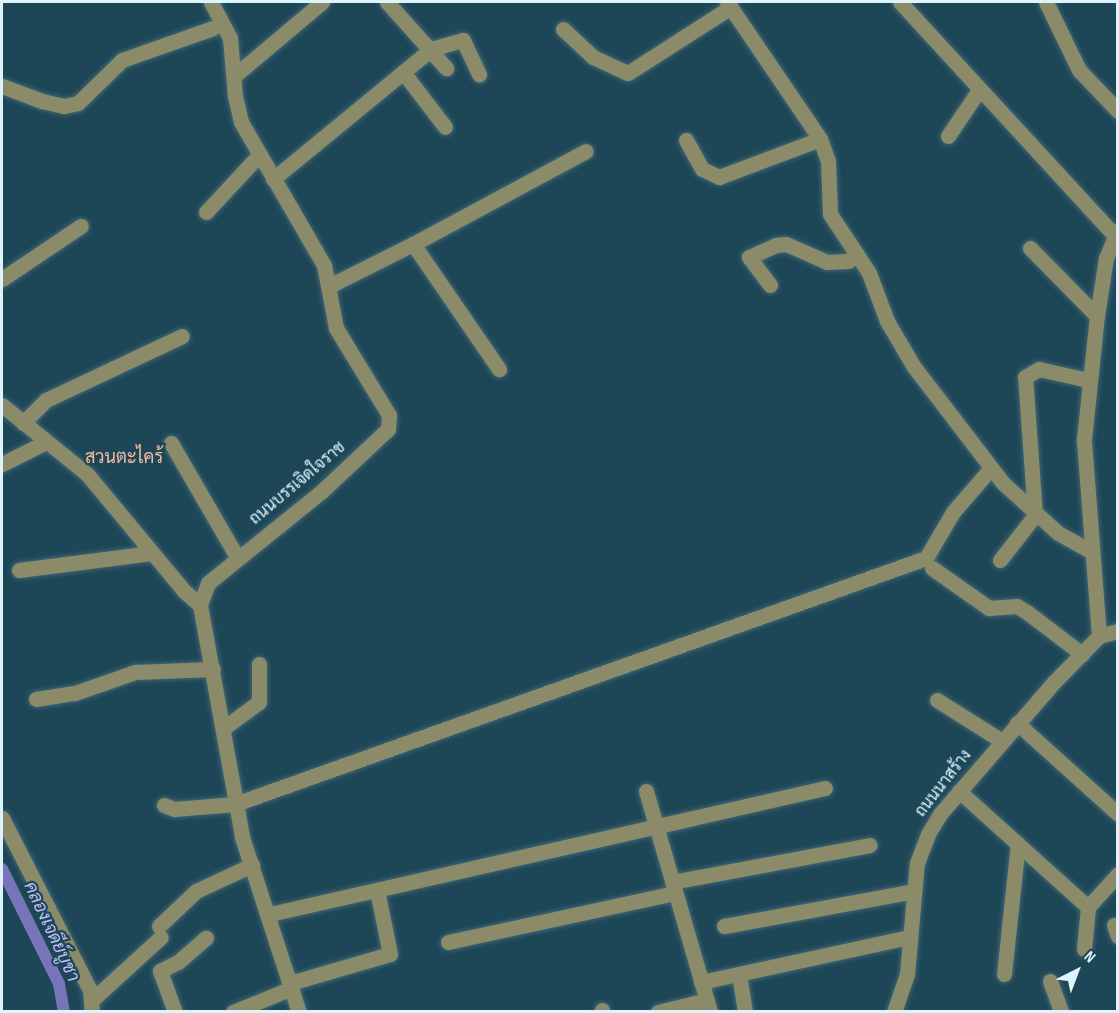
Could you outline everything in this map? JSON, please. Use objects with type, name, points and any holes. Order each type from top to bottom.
[{"type":"street","name":"ถนนบรรเจิดใจราช","points":[[201,605],[208,583],[237,557],[293,516],[388,429],[389,415],[336,328],[324,265],[258,156],[242,122],[226,24],[211,2]]},
{"type":"street","points":[[234,76],[319,2]]},
{"type":"street","points":[[900,2],[979,90],[1116,232],[1112,262],[1097,316],[1084,439],[1099,636],[1118,631]]},
{"type":"street","points":[[1046,2],[1079,70],[1118,111]]},
{"type":"street","points":[[396,4],[446,68]]},
{"type":"street","points":[[563,29],[593,57],[607,60],[628,73],[729,4],[820,139],[828,160],[830,214],[869,273],[887,321],[914,367],[991,468],[1035,515],[1091,551]]},
{"type":"street","points":[[2,86],[42,101],[64,106],[78,103],[122,60],[213,28]]},
{"type":"street","points":[[273,179],[431,49],[463,40],[479,75]]},
{"type":"street","points":[[403,72],[445,127]]},
{"type":"street","points":[[948,135],[979,90]]},
{"type":"street","points":[[686,140],[702,169],[719,177],[820,139]]},
{"type":"street","points":[[329,286],[413,244],[586,151]]},
{"type":"street","points":[[206,212],[258,156]]},
{"type":"street","points":[[2,279],[81,226]]},
{"type":"street","points":[[413,244],[499,369]]},
{"type":"street","points":[[770,285],[749,257],[776,245],[786,244],[826,262],[848,261],[856,255]]},
{"type":"street","points":[[1030,248],[1097,316]]},
{"type":"street","points":[[23,423],[46,400],[182,336]]},
{"type":"street","points":[[1000,560],[1035,515],[1025,377],[1040,369],[1089,380]]},
{"type":"street","points":[[2,405],[87,474],[153,553],[201,605],[225,727],[235,804],[299,1011]]},
{"type":"street","points":[[2,464],[46,442]]},
{"type":"street","points":[[171,443],[237,557]]},
{"type":"street","points":[[164,805],[174,809],[235,804],[926,558],[953,512],[991,468]]},
{"type":"street","points":[[19,570],[153,553]]},
{"type":"street","points":[[932,567],[989,608],[1017,606],[1082,654]]},
{"type":"street","name":"ถนนนาสร้าง","points":[[894,1011],[907,974],[917,863],[928,834],[959,791],[1017,723],[1099,636]]},
{"type":"street","points":[[225,727],[259,702],[259,664]]},
{"type":"street","points":[[36,699],[75,693],[135,672],[213,669]]},
{"type":"street","points":[[936,700],[1002,741]]},
{"type":"street","points":[[1017,723],[1118,814]]},
{"type":"street","points":[[270,914],[825,788]]},
{"type":"street","points":[[646,791],[708,1006],[658,1011]]},
{"type":"street","points":[[959,791],[1088,907]]},
{"type":"street","points":[[2,818],[92,1006],[196,891],[252,865]]},
{"type":"street","points":[[1004,974],[1018,844]]},
{"type":"street","points":[[448,942],[673,887],[870,845]]},
{"type":"street","points":[[1084,949],[1088,907],[1118,874]]},
{"type":"street","points":[[233,1011],[291,986],[390,954],[377,890]]},
{"type":"street","points":[[724,926],[914,891]]},
{"type":"street","points":[[701,982],[910,937]]},
{"type":"street","points":[[175,1011],[160,971],[178,962],[206,938]]},
{"type":"street","points":[[739,974],[745,1011]]},
{"type":"street","points":[[1050,981],[1061,1011]]},
{"type":"waterway","name":"คลองเจดีย์บูชา","points":[[2,869],[59,984],[64,1012]]},
{"type":"district","name":"สวนตะไคร้","points":[[124,458]]}]
